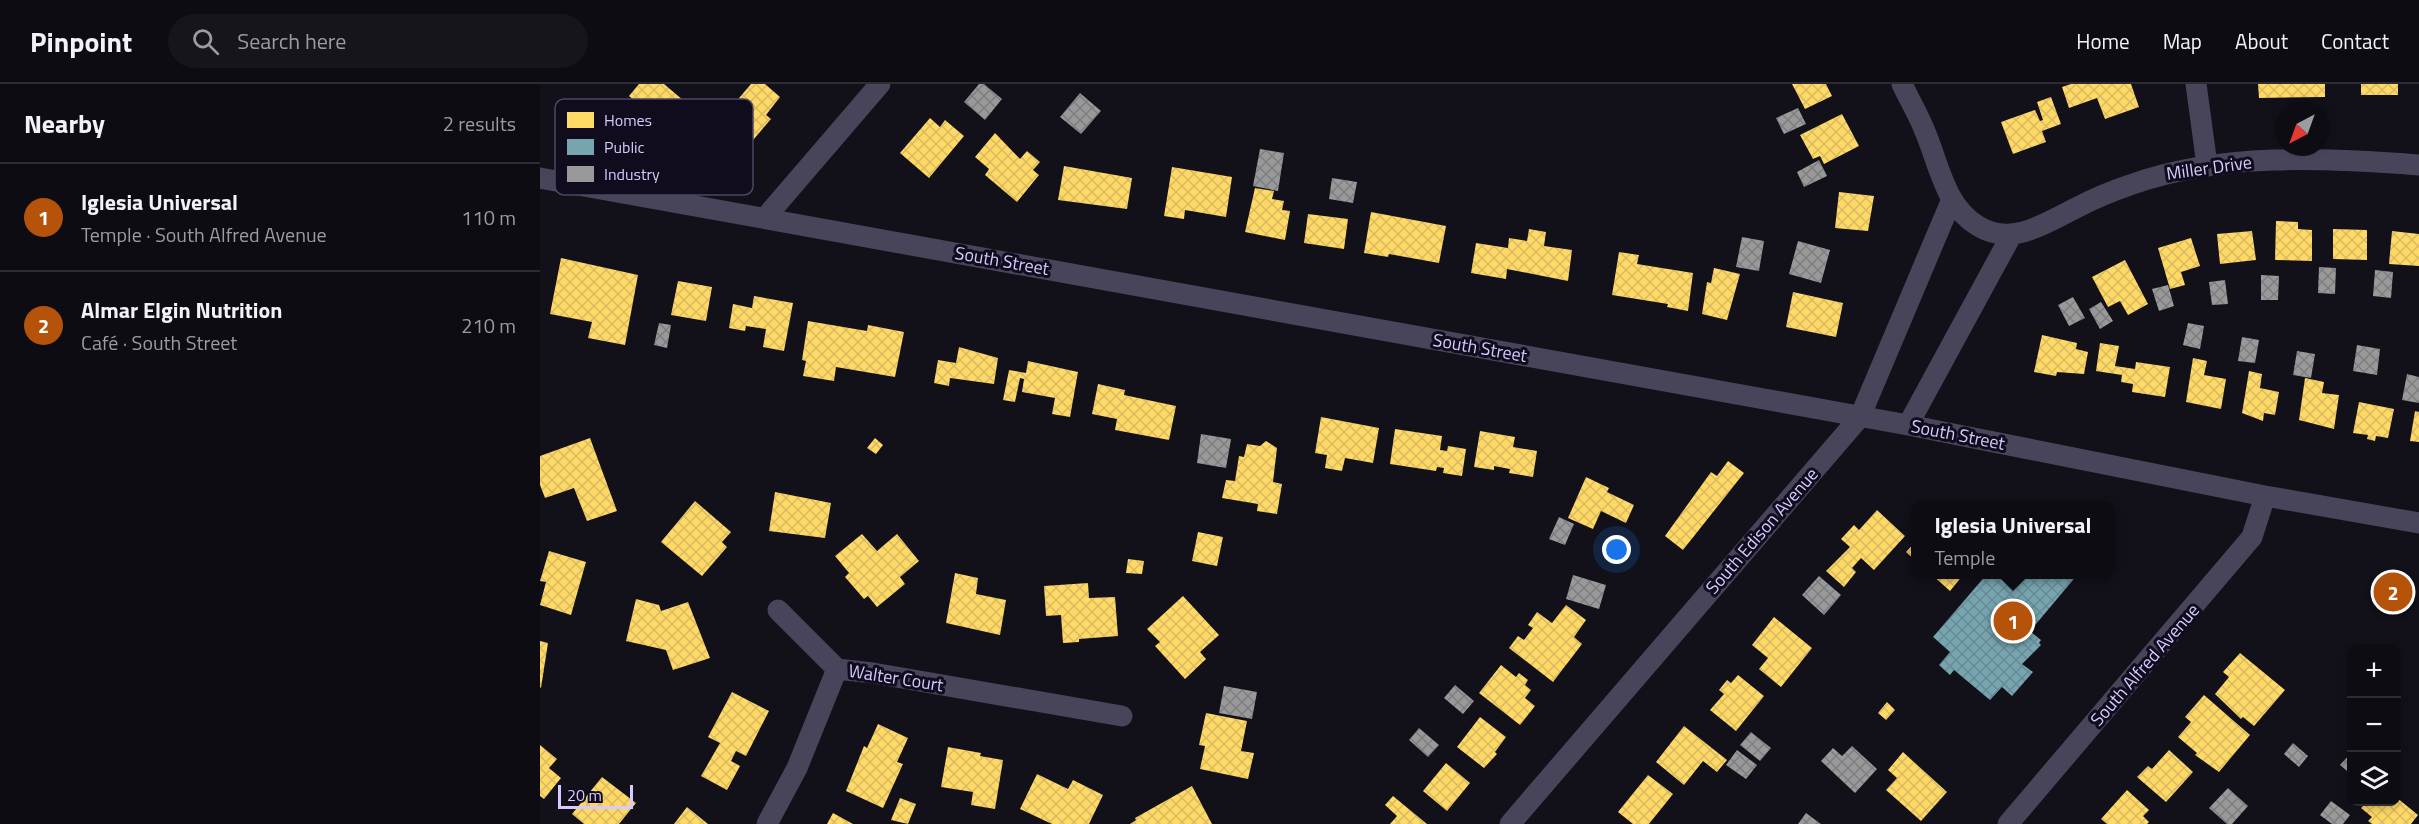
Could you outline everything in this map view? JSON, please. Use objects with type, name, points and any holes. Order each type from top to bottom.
[{"type":"street","points":[[765,218],[880,84]]},
{"type":"street","points":[[1902,84],[1924,129],[1952,199]]},
{"type":"street","points":[[2196,84],[2207,165]]},
{"type":"street","name":"Miller Drive","points":[[1952,199],[1959,212],[1977,226],[1993,232],[2012,234],[2031,231],[2090,201],[2174,170],[2207,165],[2287,161],[2419,165]]},
{"type":"street","name":"South Street","points":[[540,178],[555,181]]},
{"type":"street","name":"South Street","points":[[636,195],[1908,425],[2265,496],[2419,523]]},
{"type":"street","name":"South Edison Avenue","points":[[1510,824],[1860,417],[1952,199]]},
{"type":"street","points":[[1908,425],[2012,234]]},
{"type":"street","name":"South Alfred Avenue","points":[[2008,824],[2252,537],[2265,496]]},
{"type":"street","points":[[778,609],[837,669]]},
{"type":"street","name":"Walter Court","points":[[767,824],[797,768],[837,669],[873,673],[1122,716]]},
{"type":"building: Homes","points":[[639,84],[664,84],[682,99],[633,99],[629,96]]},
{"type":"building: Homes","points":[[751,84],[765,84],[780,97],[766,115],[771,119],[753,140],[753,99],[738,99]]},
{"type":"building: Homes","points":[[1792,84],[1826,84],[1832,96],[1805,109]]},
{"type":"building: Homes","points":[[2071,84],[2131,84],[2139,107],[2105,119],[2097,98],[2069,108],[2062,87]]},
{"type":"building: Homes","points":[[2258,84],[2325,84],[2325,97],[2259,98]]},
{"type":"building: Homes","points":[[2361,84],[2398,84],[2398,95],[2361,95]]},
{"type":"building: Homes","points":[[2051,97],[2061,124],[2042,131],[2046,142],[2013,154],[2001,122],[2035,110],[2040,121],[2043,120],[2037,102]]},
{"type":"building: Homes","points":[[1842,114],[1859,146],[1824,164],[1820,156],[1813,159],[1800,135]]},
{"type":"building: Homes","points":[[930,118],[940,127],[945,120],[964,136],[929,178],[900,153]]},
{"type":"building: Homes","points":[[995,133],[1020,159],[1027,151],[1040,162],[1033,170],[1039,175],[1017,202],[985,175],[989,169],[975,157]]},
{"type":"building: Homes","points":[[1064,166],[1132,178],[1127,209],[1058,200]]},
{"type":"building: Homes","points":[[1172,167],[1232,177],[1226,217],[1185,210],[1184,219],[1164,216]]},
{"type":"building: Homes","points":[[1255,188],[1274,191],[1272,199],[1284,201],[1282,210],[1290,211],[1285,240],[1245,232]]},
{"type":"building: Homes","points":[[1839,192],[1874,196],[1868,231],[1835,228]]},
{"type":"building: Homes","points":[[1371,212],[1446,226],[1439,263],[1389,254],[1388,257],[1364,253]]},
{"type":"building: Homes","points":[[1308,214],[1348,219],[1344,249],[1304,243]]},
{"type":"building: Homes","points":[[2276,221],[2298,222],[2298,229],[2312,230],[2312,261],[2275,260]]},
{"type":"building: Homes","points":[[1529,229],[1546,232],[1544,246],[1572,250],[1568,281],[1507,269],[1506,279],[1471,273],[1476,243],[1508,248],[1509,238],[1527,241]]},
{"type":"building: Homes","points":[[2333,229],[2367,230],[2367,260],[2333,259]]},
{"type":"building: Homes","points":[[2252,231],[2256,260],[2220,264],[2217,234]]},
{"type":"building: Homes","points":[[2392,231],[2419,234],[2419,266],[2389,264]]},
{"type":"building: Homes","points":[[2191,238],[2200,266],[2181,272],[2185,285],[2170,289],[2158,248]]},
{"type":"building: Homes","points":[[1619,252],[1639,255],[1637,264],[1693,273],[1688,311],[1667,307],[1668,304],[1612,295]]},
{"type":"building: Homes","points":[[561,258],[638,275],[625,345],[588,338],[592,322],[550,314]]},
{"type":"building: Homes","points":[[2125,260],[2148,304],[2128,315],[2120,301],[2108,307],[2092,277]]},
{"type":"building: Homes","points":[[1714,268],[1740,274],[1727,320],[1702,314],[1707,282],[1711,283]]},
{"type":"building: Homes","points":[[678,281],[712,287],[706,321],[671,315]]},
{"type":"building: Homes","points":[[1793,292],[1843,303],[1836,337],[1786,327]]},
{"type":"building: Homes","points":[[754,296],[793,303],[784,351],[763,347],[766,329],[746,326],[745,331],[729,328],[733,304],[752,308]]},
{"type":"building: Homes","points":[[808,321],[867,331],[868,325],[904,332],[895,377],[836,367],[834,381],[803,376],[806,361],[802,360]]},
{"type":"building: Homes","points":[[2042,335],[2077,343],[2076,349],[2088,352],[2084,374],[2057,372],[2056,376],[2034,372]]},
{"type":"building: Homes","points":[[2100,343],[2119,346],[2115,366],[2135,369],[2136,362],[2170,367],[2165,397],[2132,392],[2133,384],[2121,382],[2122,375],[2096,371]]},
{"type":"building: Homes","points":[[959,347],[998,358],[994,384],[950,378],[949,386],[934,383],[938,360],[956,363]]},
{"type":"building: Homes","points":[[2193,358],[2207,361],[2204,375],[2226,379],[2221,409],[2186,402]]},
{"type":"building: Homes","points":[[1028,361],[1078,372],[1070,417],[1052,414],[1055,398],[1022,392],[1024,379],[1020,378],[1015,402],[1003,400],[1009,370],[1026,373]]},
{"type":"building: Homes","points":[[2249,371],[2262,374],[2260,388],[2279,392],[2275,415],[2264,413],[2263,421],[2242,413]]},
{"type":"building: Homes","points":[[2305,378],[2324,382],[2322,393],[2339,395],[2334,429],[2299,420]]},
{"type":"building: Homes","points":[[1098,384],[1125,390],[1124,395],[1176,406],[1169,440],[1115,430],[1117,419],[1092,414]]},
{"type":"building: Homes","points":[[2359,402],[2394,409],[2388,438],[2376,436],[2375,441],[2367,439],[2368,435],[2353,433]]},
{"type":"building: Homes","points":[[2415,411],[2419,412],[2419,442],[2410,441]]},
{"type":"building: Homes","points":[[1321,417],[1379,428],[1373,463],[1345,458],[1342,471],[1325,468],[1327,455],[1315,453]]},
{"type":"building: Homes","points":[[1395,429],[1442,436],[1440,450],[1447,451],[1448,446],[1466,449],[1462,476],[1443,473],[1444,468],[1437,467],[1436,471],[1390,464]]},
{"type":"building: Homes","points":[[1480,431],[1515,437],[1513,447],[1537,451],[1533,477],[1509,473],[1510,469],[1494,466],[1494,470],[1474,467]]},
{"type":"building: Homes","points":[[590,438],[617,511],[587,521],[574,488],[545,498],[540,485],[540,456]]},
{"type":"building: Homes","points":[[875,438],[883,445],[876,454],[867,448]]},
{"type":"building: Homes","points":[[1266,441],[1277,448],[1273,482],[1282,484],[1277,514],[1257,511],[1258,504],[1222,498],[1226,480],[1235,481],[1239,456],[1244,457],[1247,444],[1260,446]]},
{"type":"building: Homes","points":[[1728,461],[1744,473],[1683,550],[1665,536],[1711,472],[1717,476]]},
{"type":"building: Homes","points":[[1586,477],[1609,488],[1607,492],[1634,505],[1626,523],[1601,511],[1593,529],[1568,518]]},
{"type":"building: Homes","points":[[775,492],[831,503],[825,538],[769,531]]},
{"type":"building: Homes","points":[[695,501],[731,532],[722,542],[727,547],[702,576],[661,542]]},
{"type":"building: Homes","points":[[1877,510],[1905,536],[1874,570],[1861,558],[1852,568],[1856,572],[1844,587],[1826,571],[1850,547],[1841,539],[1854,525],[1859,530]]},
{"type":"building: Homes","points":[[1198,532],[1223,537],[1217,566],[1192,561]]},
{"type":"building: Homes","points":[[862,534],[877,551],[897,534],[919,561],[900,577],[905,584],[877,607],[868,596],[864,599],[845,577],[849,573],[835,556]]},
{"type":"building: Homes","points":[[1911,546],[1911,556],[1906,552]]},
{"type":"building: Homes","points":[[549,551],[586,562],[571,615],[540,605],[546,582],[540,581]]},
{"type":"building: Homes","points":[[1128,559],[1144,561],[1142,574],[1126,573]]},
{"type":"building: Homes","points":[[955,573],[978,578],[976,594],[1006,600],[1000,635],[946,623]]},
{"type":"building: Homes","points":[[1937,579],[1960,579],[1950,591]]},
{"type":"building: Homes","points":[[1088,583],[1089,598],[1115,597],[1118,636],[1079,639],[1079,642],[1063,643],[1061,615],[1046,616],[1044,586]]},
{"type":"building: Homes","points":[[1183,596],[1219,635],[1200,652],[1206,659],[1185,679],[1155,646],[1160,642],[1147,629]]},
{"type":"building: Homes","points":[[636,599],[659,605],[661,611],[688,602],[710,658],[673,670],[666,650],[626,641]]},
{"type":"building: Homes","points":[[1566,605],[1586,620],[1574,637],[1582,644],[1553,682],[1509,648],[1518,636],[1524,640],[1533,628],[1528,625],[1537,612],[1552,623]]},
{"type":"building: Homes","points":[[1774,617],[1812,648],[1781,687],[1759,669],[1768,658],[1752,645]]},
{"type":"building: Homes","points":[[540,641],[548,643],[541,688],[540,687]]},
{"type":"building: Homes","points":[[2240,653],[2285,690],[2254,726],[2243,717],[2241,719],[2215,694],[2229,677],[2223,672]]},
{"type":"building: Homes","points":[[1501,665],[1516,677],[1519,673],[1528,680],[1525,685],[1531,690],[1525,698],[1535,706],[1520,725],[1479,693]]},
{"type":"building: Homes","points":[[1738,675],[1764,696],[1736,731],[1710,710],[1724,694],[1719,690],[1727,680],[1731,683]]},
{"type":"building: Homes","points":[[732,692],[769,711],[746,756],[736,751],[731,761],[740,766],[727,790],[701,776],[720,743],[708,737]]},
{"type":"building: Homes","points":[[2204,695],[2250,735],[2219,772],[2195,755],[2197,753],[2178,737],[2191,722],[2185,717]]},
{"type":"building: Homes","points":[[1887,702],[1895,710],[1886,720],[1878,713]]},
{"type":"building: Homes","points":[[1206,713],[1247,721],[1241,751],[1254,753],[1248,779],[1200,769],[1205,746],[1199,745]]},
{"type":"building: Homes","points":[[1480,717],[1506,737],[1495,752],[1497,754],[1484,768],[1457,747]]},
{"type":"building: Homes","points":[[878,724],[908,738],[897,762],[903,764],[883,808],[846,791],[864,746],[867,748]]},
{"type":"building: Homes","points":[[1684,726],[1727,760],[1717,772],[1703,761],[1684,785],[1656,762]]},
{"type":"building: Homes","points":[[540,745],[557,759],[549,768],[561,778],[544,799],[540,796]]},
{"type":"building: Homes","points":[[948,747],[1003,760],[995,809],[971,805],[973,792],[941,787]]},
{"type":"building: Homes","points":[[2169,750],[2193,772],[2166,802],[2137,777],[2148,766],[2152,769]]},
{"type":"building: Homes","points":[[1903,752],[1947,792],[1921,821],[1886,790],[1897,778],[1888,770]]},
{"type":"building: Homes","points":[[1446,763],[1470,783],[1447,811],[1423,791]]},
{"type":"building: Homes","points":[[1037,774],[1068,789],[1073,780],[1103,795],[1089,824],[1052,824],[1020,809]]},
{"type":"building: Homes","points":[[1648,775],[1673,794],[1649,824],[1633,824],[1618,812]]},
{"type":"building: Homes","points":[[602,777],[636,803],[619,824],[584,824],[572,814]]},
{"type":"building: Homes","points":[[1192,786],[1212,824],[1130,824],[1136,820],[1135,818]]},
{"type":"building: Homes","points":[[2127,790],[2149,810],[2143,816],[2149,822],[2147,824],[2107,824],[2101,819]]},
{"type":"building: Homes","points":[[1393,796],[1427,824],[1390,824],[1397,816],[1385,805]]},
{"type":"building: Homes","points":[[900,798],[916,804],[908,824],[891,820]]},
{"type":"building: Homes","points":[[2401,801],[2418,815],[2411,824],[2372,824],[2368,821],[2372,817],[2361,808],[2363,806],[2401,806]]},
{"type":"building: Homes","points":[[687,807],[708,824],[674,824]]},
{"type":"building: Homes","points":[[833,813],[853,824],[827,824]]},
{"type":"building: Public","points":[[1983,579],[2007,579],[2010,584],[2014,579],[2074,579],[2030,631],[2041,640],[2039,643],[2041,645],[2022,664],[2033,672],[2012,696],[2002,687],[1990,700],[1954,670],[1950,675],[1939,665],[1950,652],[1933,637]]},
{"type":"building: Industry","points":[[979,84],[984,84],[1002,99],[985,120],[964,102]]},
{"type":"building: Industry","points":[[1080,93],[1101,111],[1081,134],[1060,117]]},
{"type":"building: Industry","points":[[1798,108],[1806,124],[1784,134],[1776,118]]},
{"type":"building: Industry","points":[[1260,149],[1284,153],[1278,191],[1253,186]]},
{"type":"building: Industry","points":[[1819,160],[1827,176],[1804,187],[1797,172]]},
{"type":"building: Industry","points":[[1332,178],[1357,182],[1353,203],[1329,199]]},
{"type":"building: Industry","points":[[1742,237],[1764,241],[1759,271],[1736,267]]},
{"type":"building: Industry","points":[[1798,241],[1830,250],[1821,283],[1789,274]]},
{"type":"building: Industry","points":[[2319,267],[2336,268],[2335,294],[2318,293]]},
{"type":"building: Industry","points":[[2375,270],[2393,272],[2391,298],[2373,296]]},
{"type":"building: Industry","points":[[2261,275],[2279,276],[2278,300],[2261,300]]},
{"type":"building: Industry","points":[[2225,280],[2228,304],[2212,305],[2209,282]]},
{"type":"building: Industry","points":[[2168,285],[2174,306],[2159,311],[2152,289]]},
{"type":"building: Industry","points":[[2073,297],[2085,318],[2069,326],[2058,305]]},
{"type":"building: Industry","points":[[2101,302],[2113,321],[2100,329],[2089,309]]},
{"type":"building: Industry","points":[[659,323],[671,325],[667,348],[654,345]]},
{"type":"building: Industry","points":[[2188,323],[2204,326],[2200,349],[2183,345]]},
{"type":"building: Industry","points":[[2242,337],[2259,340],[2255,363],[2238,361]]},
{"type":"building: Industry","points":[[2357,345],[2380,349],[2377,375],[2353,371]]},
{"type":"building: Industry","points":[[2297,351],[2315,354],[2311,378],[2293,375]]},
{"type":"building: Industry","points":[[2407,374],[2419,377],[2419,403],[2402,400]]},
{"type":"building: Industry","points":[[1201,434],[1231,439],[1226,468],[1197,463]]},
{"type":"building: Industry","points":[[1559,517],[1574,524],[1565,545],[1549,539]]},
{"type":"building: Industry","points":[[1573,575],[1606,585],[1599,609],[1566,599]]},
{"type":"building: Industry","points":[[1819,576],[1841,595],[1824,615],[1802,595]]},
{"type":"building: Industry","points":[[1455,685],[1474,701],[1463,714],[1444,698]]},
{"type":"building: Industry","points":[[1224,686],[1257,692],[1252,719],[1219,713]]},
{"type":"building: Industry","points":[[1419,728],[1439,745],[1428,757],[1409,740]]},
{"type":"building: Industry","points":[[1751,732],[1771,748],[1760,761],[1740,745]]},
{"type":"building: Industry","points":[[2293,743],[2308,756],[2299,767],[2284,754]]},
{"type":"building: Industry","points":[[1852,746],[1877,769],[1855,793],[1821,761],[1833,748],[1842,756]]},
{"type":"building: Industry","points":[[1737,750],[1757,765],[1746,779],[1726,765]]},
{"type":"building: Industry","points":[[2347,757],[2347,771],[2340,765]]},
{"type":"building: Industry","points":[[2228,788],[2248,806],[2232,824],[2227,824],[2209,808]]},
{"type":"building: Industry","points":[[2331,801],[2350,815],[2343,824],[2332,824],[2320,815]]},
{"type":"building: Industry","points":[[1806,813],[1821,824],[1798,824]]},
{"type":"place","name":"Almar Elgin Nutrition","points":[[2393,592]]},
{"type":"place","name":"Iglesia Universal","points":[[2013,621]]}]
